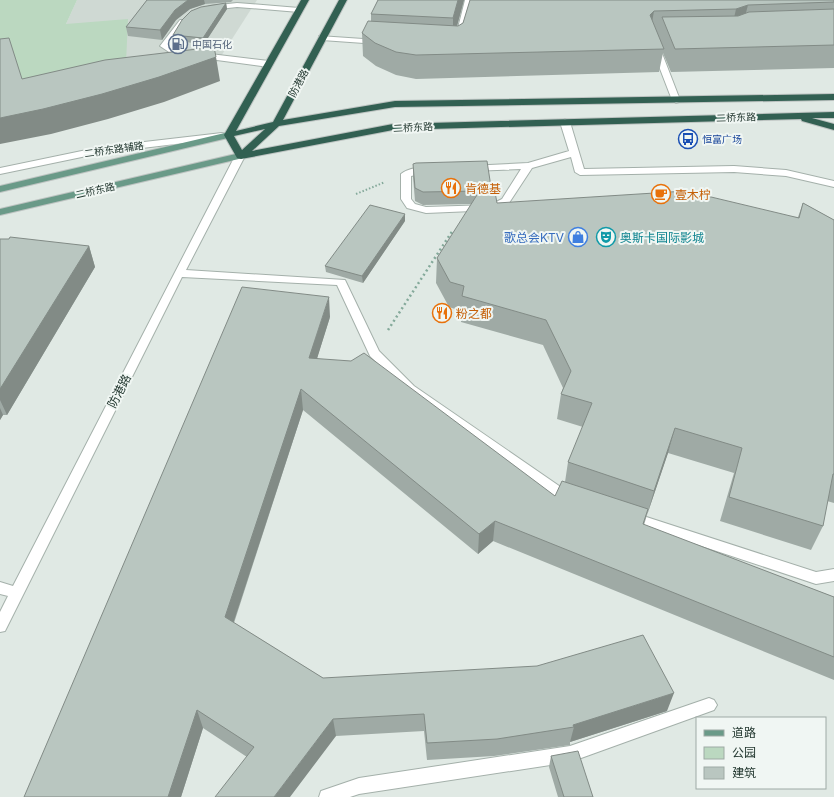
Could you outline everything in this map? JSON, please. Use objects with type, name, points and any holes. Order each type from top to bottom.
[{"type":"highway","points":[[240,156],[229,135],[305,0]]},
{"type":"highway","name":"防港路","points":[[240,156],[276,124],[343,0]]},
{"type":"highway","name":"二桥东路","points":[[229,135],[276,124],[395,104],[834,97]]},
{"type":"highway","name":"二桥东路","points":[[240,156],[394,127],[834,115]]},
{"type":"highway","points":[[792,116],[834,128]]},
{"type":"main road","name":"二桥东路","points":[[0,189],[229,135]]},
{"type":"main road","name":"二桥东路","points":[[0,212],[240,156]]},
{"type":"street","points":[[449,46],[457,46],[469,14],[469,0]]},
{"type":"street","points":[[204,8],[236,5],[299,10]]},
{"type":"street","points":[[188,15],[164,46],[175,52],[269,64]]},
{"type":"street","points":[[651,37],[676,100]]},
{"type":"street","points":[[322,38],[386,42]]},
{"type":"street","points":[[565,122],[580,172],[734,169],[786,173],[834,184]]},
{"type":"street","name":"二桥东路辅路","points":[[0,171],[101,150],[229,135]]},
{"type":"street","points":[[460,169],[528,166],[574,153]]},
{"type":"street","name":"防港路","points":[[0,626],[240,156]]},
{"type":"street","points":[[438,170],[415,171],[406,174],[406,199],[411,206],[426,210],[492,208],[506,201],[528,166]]},
{"type":"street","points":[[179,274],[341,282],[374,353],[410,389],[560,494],[582,501]]},
{"type":"street","points":[[620,514],[816,578],[834,575]]},
{"type":"street","points":[[0,588],[17,592]]},
{"type":"street","points":[[327,797],[359,786],[570,754],[709,705]]},
{"type":"path","points":[[356,194],[406,174]]},
{"type":"path","points":[[374,353],[452,231],[492,208]]},
{"type":"shaded area","name":"中国石化","points":[[77,0],[257,0],[202,86],[151,84],[66,24]]},
{"type":"green space","points":[[0,0],[77,0],[66,24],[128,19],[126,63],[42,101],[0,65]]},
{"type":"building","points":[[147,0],[188,0],[175,10],[160,30],[126,27]]},
{"type":"building","points":[[378,0],[458,0],[453,18],[371,14]]},
{"type":"building","points":[[470,0],[834,0],[834,2],[748,5],[736,9],[654,11],[650,15],[664,49],[416,55],[396,52],[375,43],[362,33],[368,21],[458,26],[463,23]]},
{"type":"building","points":[[226,3],[203,38],[173,35],[182,20],[191,11],[201,7]]},
{"type":"building","points":[[834,9],[834,45],[675,49],[662,17],[738,16],[749,12]]},
{"type":"building","points":[[9,38],[22,79],[105,60],[214,47],[216,57],[159,77],[102,94],[0,118],[0,39]]},
{"type":"building","points":[[487,161],[491,187],[482,187],[480,191],[423,192],[415,188],[413,164]]},
{"type":"building","points":[[482,187],[494,187],[497,203],[686,191],[799,218],[803,203],[834,220],[834,474],[823,526],[729,497],[742,448],[675,428],[654,491],[568,462],[592,403],[561,394],[571,371],[546,320],[462,296],[464,286],[450,282],[437,258]]},
{"type":"building","points":[[370,205],[405,214],[362,276],[325,266]]},
{"type":"building","points":[[10,237],[89,246],[0,389],[0,239],[9,239]]},
{"type":"building","points":[[242,287],[329,297],[309,358],[351,361],[364,353],[555,496],[562,481],[648,509],[643,524],[834,597],[834,657],[495,521],[479,534],[301,389],[225,617],[323,678],[537,666],[643,635],[674,693],[573,725],[574,727],[497,739],[427,743],[424,714],[333,719],[274,797],[215,797],[254,747],[197,710],[168,797],[24,797]]},
{"type":"building","points":[[578,751],[593,797],[564,797],[551,756]]},
{"type":"place","name":"中国石化","points":[[178,44]]},
{"type":"place","name":"恒富广场","points":[[688,139]]},
{"type":"place","name":"肯德基","points":[[451,188]]},
{"type":"place","name":"壹木柠","points":[[661,194]]},
{"type":"place","name":"歌总会KTV","points":[[578,237]]},
{"type":"place","name":"奥斯卡国际影城","points":[[606,237]]},
{"type":"place","name":"粉之都","points":[[442,313]]}]
